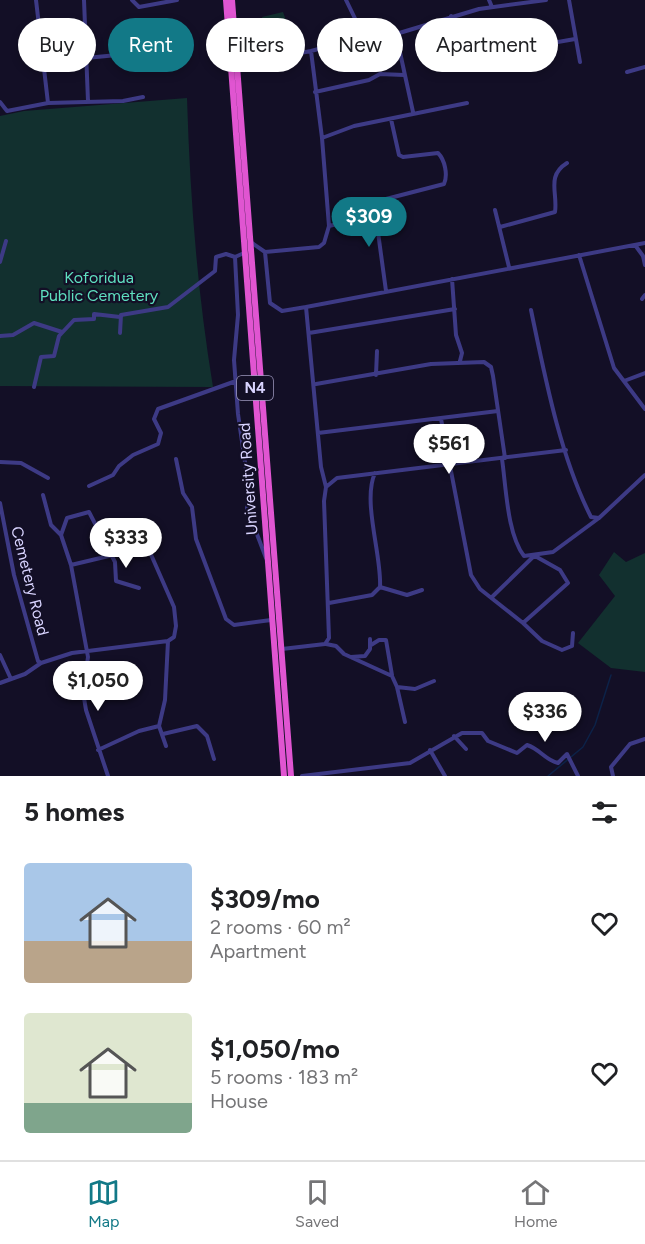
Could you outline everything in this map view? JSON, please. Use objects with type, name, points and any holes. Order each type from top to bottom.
[{"type":"highway","name":"University Road","points":[[226,0],[284,776]]},
{"type":"highway","name":"University Road","points":[[232,0],[233,18]]},
{"type":"highway","name":"University Road","points":[[238,72],[291,776]]},
{"type":"street","points":[[36,0],[48,103]]},
{"type":"street","points":[[84,0],[85,18]]},
{"type":"street","points":[[132,0],[139,7],[177,0]]},
{"type":"street","points":[[346,0],[355,18]]},
{"type":"street","points":[[489,0],[492,7]]},
{"type":"street","points":[[403,32],[451,16],[519,2],[546,0]]},
{"type":"street","points":[[569,0],[580,62]]},
{"type":"street","points":[[558,42],[575,39]]},
{"type":"street","points":[[305,52],[317,49]]},
{"type":"street","points":[[252,243],[265,252],[319,247],[324,243],[329,226],[322,138],[310,51]]},
{"type":"street","points":[[627,72],[645,67]]},
{"type":"street","points":[[403,70],[413,112]]},
{"type":"street","points":[[87,72],[88,101]]},
{"type":"street","points":[[315,92],[369,80],[380,74],[404,75]]},
{"type":"street","points":[[0,102],[7,111],[48,103],[143,97]]},
{"type":"street","points":[[322,138],[354,126],[413,112],[467,103]]},
{"type":"street","points":[[329,226],[337,224],[350,210],[440,186],[446,179],[442,157],[438,153],[403,157],[399,155],[391,118]]},
{"type":"street","points":[[500,227],[555,212],[556,172],[567,163]]},
{"type":"street","points":[[374,203],[386,291]]},
{"type":"street","points":[[495,210],[509,267]]},
{"type":"street","points":[[0,262],[6,241]]},
{"type":"street","points":[[265,252],[270,303],[282,311],[645,243]]},
{"type":"street","points":[[635,245],[643,256],[645,265]]},
{"type":"street","points":[[34,387],[41,357],[54,356],[62,332],[74,320],[94,319],[94,314],[120,317],[168,307],[215,271],[216,257],[226,254],[235,257],[244,253]]},
{"type":"street","points":[[579,255],[615,368],[645,409]]},
{"type":"street","points":[[235,257],[238,297],[234,360],[243,458],[249,490],[249,516],[266,558]]},
{"type":"street","points":[[452,279],[456,335],[462,353],[460,361]]},
{"type":"street","points":[[306,307],[316,384],[318,434],[326,487],[324,501],[329,603],[328,638],[325,644]]},
{"type":"street","points":[[309,333],[455,309]]},
{"type":"street","points":[[531,310],[543,368],[566,450],[586,507],[591,517],[599,518]]},
{"type":"street","points":[[120,317],[120,333]]},
{"type":"street","points":[[0,336],[13,335],[34,323],[62,332]]},
{"type":"street","points":[[376,375],[377,351]]},
{"type":"street","points":[[316,384],[430,364],[460,361],[484,362],[490,367],[519,549],[524,556],[553,552],[599,518],[645,475]]},
{"type":"street","points":[[624,381],[645,373]]},
{"type":"street","points":[[89,486],[112,475],[133,455],[158,444],[161,433],[154,419],[158,409],[236,381]]},
{"type":"street","points":[[318,434],[498,411]]},
{"type":"street","points":[[441,419],[468,569],[475,584],[542,641],[562,650],[572,646],[573,633]]},
{"type":"street","points":[[326,487],[337,478],[566,450]]},
{"type":"street","points":[[176,459],[183,493],[192,507],[196,539],[226,619],[234,625],[272,620]]},
{"type":"street","points":[[0,462],[21,464],[48,478]]},
{"type":"street","points":[[375,473],[371,488],[371,523],[380,587]]},
{"type":"street","points":[[43,495],[51,525],[61,535],[71,565],[87,651],[83,692],[98,750],[108,776]]},
{"type":"street","name":"Cemetery Road","points":[[0,503],[14,575],[38,661],[41,663]]},
{"type":"street","points":[[61,535],[67,518],[89,512],[115,562],[116,581],[139,588]]},
{"type":"street","points":[[0,683],[35,669],[41,663],[87,651],[168,641],[174,637],[176,615],[152,553],[145,549],[71,565]]},
{"type":"street","points":[[492,597],[535,556]]},
{"type":"street","points":[[523,623],[567,583],[560,570],[535,556]]},
{"type":"street","points":[[329,603],[372,595],[380,587]]},
{"type":"street","points":[[380,587],[407,595],[422,590]]},
{"type":"street","points":[[370,639],[371,645]]},
{"type":"street","points":[[360,662],[371,645],[379,640],[387,642],[392,676],[397,687],[405,722]]},
{"type":"street","points":[[166,746],[159,726],[165,700],[168,641]]},
{"type":"street","points":[[282,650],[325,644],[336,646],[350,657],[392,676]]},
{"type":"street","points":[[0,655],[11,679]]},
{"type":"street","points":[[350,657],[365,656]]},
{"type":"street","points":[[397,687],[415,689],[434,681]]},
{"type":"street","points":[[98,750],[139,731],[159,726]]},
{"type":"street","points":[[163,734],[198,726],[207,736],[214,759]]},
{"type":"street","points":[[302,776],[410,763],[454,736],[466,732],[482,733],[488,741],[517,753],[527,745],[535,747],[547,760],[558,763],[567,754],[578,776]]},
{"type":"street","points":[[454,736],[466,749]]},
{"type":"street","points":[[608,776],[611,768],[630,744],[645,739]]},
{"type":"street","points":[[430,750],[445,776]]},
{"type":"street","points":[[611,768],[613,776]]},
{"type":"green space","points":[[283,12],[285,18],[262,18]]},
{"type":"green space","name":"Koforidua Public Cemetery","points":[[187,98],[195,242],[213,387],[0,386],[0,116],[24,111]]},
{"type":"green space","points":[[614,552],[626,562],[645,553],[645,672],[611,668],[578,643],[615,596],[599,575]]},
{"type":"waterway","points":[[548,776],[583,747],[595,725],[611,675]]}]
